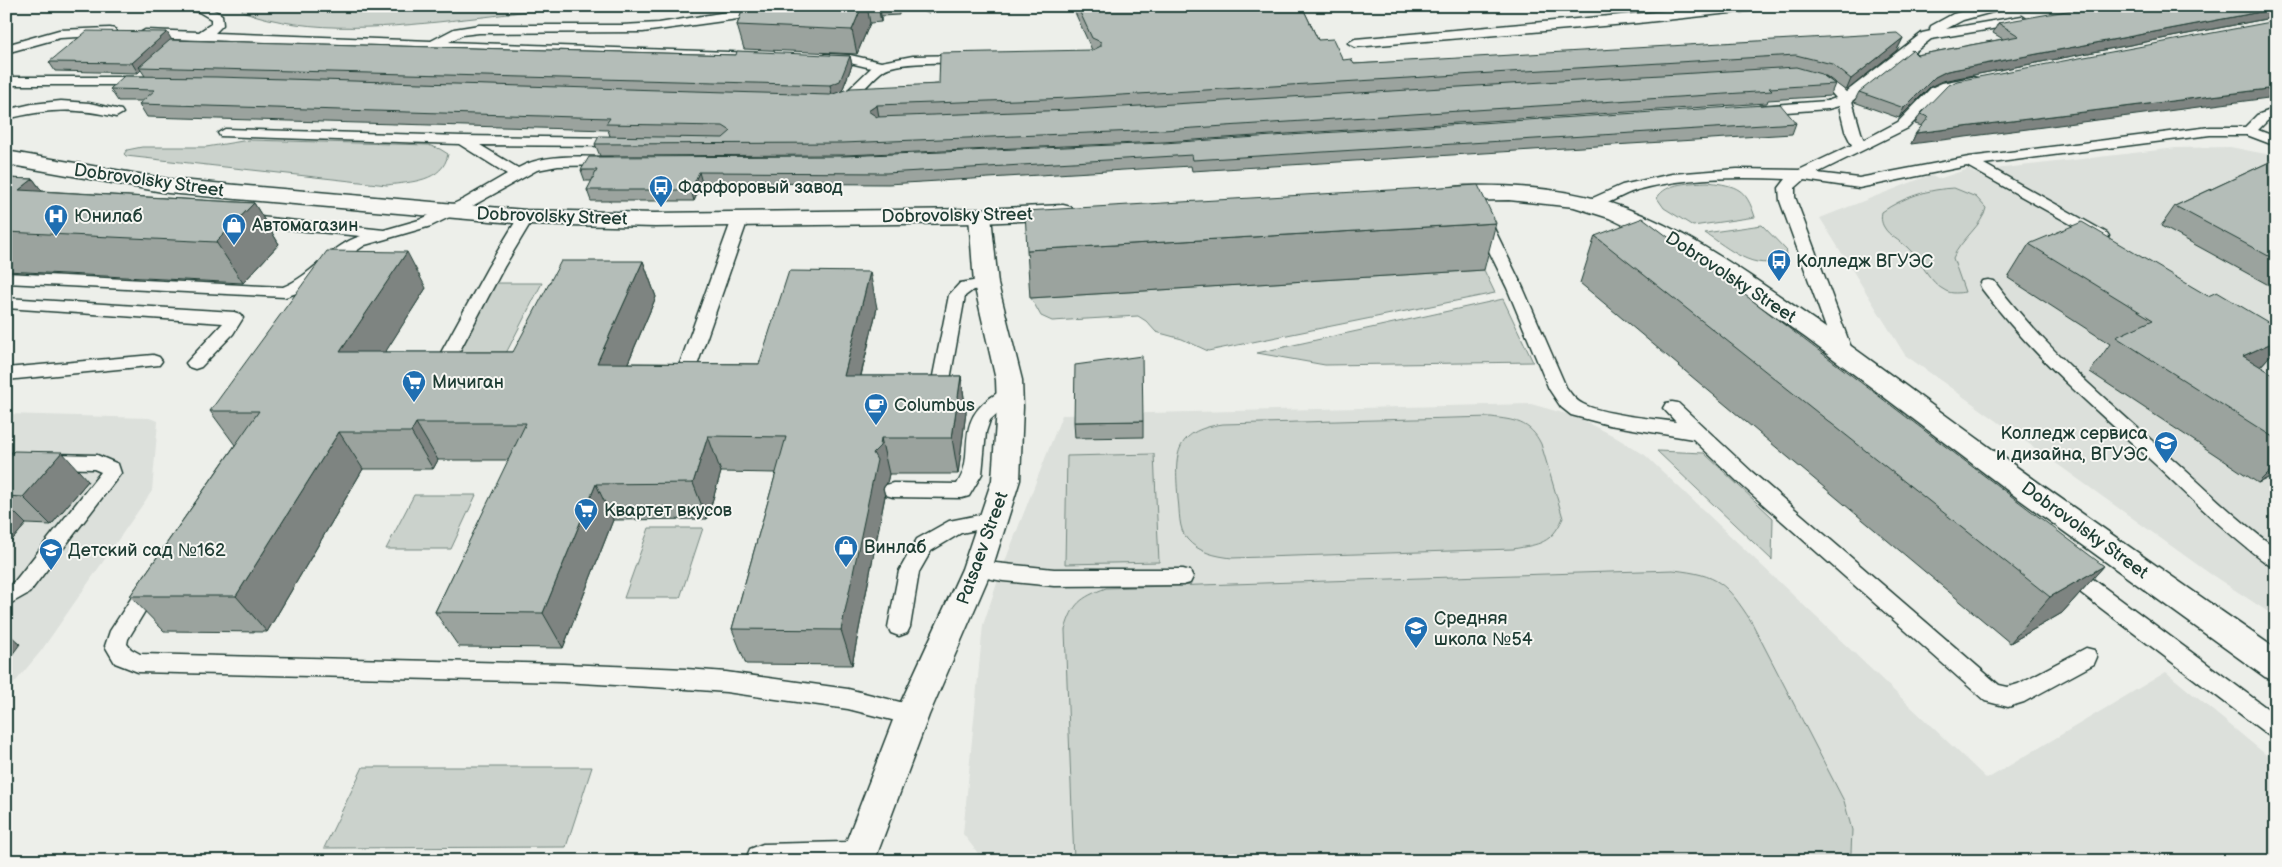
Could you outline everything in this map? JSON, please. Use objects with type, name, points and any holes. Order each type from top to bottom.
[{"type":"main road","name":"Dobrovolsky Street","points":[[6,156],[168,186],[449,212],[526,217],[646,220],[740,219],[980,216],[1084,211]]},
{"type":"main road","name":"Dobrovolsky Street","points":[[1422,194],[1467,192],[1533,193],[1563,197],[1616,212],[1670,236],[1703,266],[1842,350],[1951,433],[2276,667]]},
{"type":"main road","name":"Patsaev Street","points":[[858,860],[912,715],[977,570],[1006,480],[1010,393],[1006,364],[986,284],[980,216]]},
{"type":"main road","points":[[763,861],[858,860]]},
{"type":"lane","points":[[188,6],[203,9],[217,18],[217,25],[203,36]]},
{"type":"lane","points":[[1355,43],[1638,20],[1758,6]]},
{"type":"lane","points":[[1748,111],[1828,105],[1845,100],[1927,36],[1958,18],[2000,6]]},
{"type":"lane","points":[[434,45],[444,38],[459,32],[479,29],[642,28],[681,25],[749,12],[778,10]]},
{"type":"lane","points":[[1927,36],[2031,18]]},
{"type":"lane","points":[[6,49],[59,34],[126,33],[764,56]]},
{"type":"lane","points":[[812,57],[850,58],[881,66],[913,60],[978,59]]},
{"type":"lane","points":[[826,101],[843,100],[850,96],[881,66]]},
{"type":"lane","points":[[1800,74],[1834,87],[1845,100],[1852,129],[1861,147]]},
{"type":"lane","points":[[1842,350],[1788,201],[1786,192],[1788,185],[1802,175],[1903,125],[1936,91],[1947,86],[1986,78]]},
{"type":"lane","points":[[6,81],[159,82]]},
{"type":"lane","points":[[6,116],[40,106],[98,107],[116,112]]},
{"type":"lane","points":[[2249,131],[2262,118],[2276,112]]},
{"type":"lane","points":[[1591,204],[1634,186],[1669,180],[1751,174],[1802,175],[1842,183],[1859,183],[1969,161],[2210,131],[2249,131],[2276,134]]},
{"type":"lane","points":[[2249,131],[2276,142]]},
{"type":"lane","points":[[225,133],[462,140],[638,142]]},
{"type":"lane","points":[[462,140],[517,174]]},
{"type":"lane","points":[[6,278],[285,292],[305,284],[347,249],[359,242],[425,223],[533,166],[558,162],[626,161]]},
{"type":"lane","points":[[1969,161],[2112,243]]},
{"type":"lane","points":[[1467,192],[1515,288],[1558,389],[1567,402],[1578,410],[1609,418],[1699,433]]},
{"type":"lane","points":[[441,369],[496,267],[526,217]]},
{"type":"lane","points":[[231,219],[385,234]]},
{"type":"lane","points":[[683,380],[740,219]]},
{"type":"lane","points":[[939,391],[957,295],[961,289],[967,286],[986,284]]},
{"type":"lane","points":[[1988,285],[2008,315],[2047,354],[2112,415],[2267,542],[2276,558]]},
{"type":"lane","points":[[6,303],[234,318],[227,330],[195,363]]},
{"type":"lane","points":[[6,374],[153,361]]},
{"type":"lane","points":[[893,490],[962,491],[972,480],[979,422],[987,410],[1010,393]]},
{"type":"lane","points":[[1672,408],[1745,477],[1992,694],[2008,697],[2024,692],[2086,657]]},
{"type":"lane","points":[[6,460],[97,462],[111,468],[111,473],[22,587],[6,598]]},
{"type":"lane","points":[[898,627],[909,571],[924,545],[956,526],[994,520]]},
{"type":"lane","points":[[2052,560],[2276,728]]},
{"type":"lane","points":[[164,566],[118,637],[116,646],[123,656],[138,663],[564,673],[716,681],[848,699],[912,715]]},
{"type":"lane","points":[[977,570],[1000,574],[1071,580],[1183,577]]},
{"type":"shaded area","points":[[243,6],[548,6],[507,14],[410,25],[324,27],[268,19],[242,11]]},
{"type":"shaded area","points":[[249,140],[428,145],[448,154],[440,170],[433,175],[415,181],[387,185],[126,156],[124,154],[127,150],[142,147],[206,147]]},
{"type":"shaded area","name":"Колледж сервиса и дизайна, ВГУЭС","points":[[2230,147],[2276,156],[2276,617],[2209,573],[1905,355],[1820,218],[1930,175],[1938,179],[1968,169],[1976,174],[1987,170],[2176,148]]},
{"type":"shaded area","points":[[1708,182],[1726,185],[1739,190],[1748,200],[1755,217],[1693,226],[1664,208],[1657,198],[1661,193],[1673,186]]},
{"type":"shaded area","points":[[1954,188],[1976,197],[1986,208],[1981,220],[1956,251],[1953,258],[1965,292],[1951,293],[1935,283],[1912,252],[1886,230],[1881,218],[1882,212],[1907,198],[1935,190]]},
{"type":"shaded area","points":[[1762,225],[1787,251],[1784,259],[1762,263],[1752,261],[1733,252],[1705,233]]},
{"type":"shaded area","points":[[1484,270],[1495,293],[1208,351],[1182,339],[1156,332],[1146,321],[1138,316],[1052,321],[1041,316],[1031,298]]},
{"type":"shaded area","points":[[496,283],[542,283],[504,357],[455,357]]},
{"type":"shaded area","points":[[1503,299],[1533,362],[1325,365],[1257,353]]},
{"type":"shaded area","name":"Средняя школа №54","points":[[1531,404],[1577,417],[1645,455],[1987,779],[2166,672],[2276,763],[2276,861],[984,861],[963,834],[983,625],[1000,574],[1062,415]]},
{"type":"shaded area","name":"Детский сад №162","points":[[6,414],[149,418],[158,421],[152,491],[41,651],[6,693]]},
{"type":"shaded area","points":[[1491,417],[1507,419],[1526,426],[1537,436],[1541,444],[1563,518],[1554,533],[1538,544],[1513,549],[1232,558],[1202,551],[1187,539],[1182,530],[1177,484],[1177,458],[1180,448],[1186,439],[1206,427],[1223,424]]},
{"type":"shaded area","points":[[1657,451],[1704,453],[1773,518],[1772,560]]},
{"type":"shaded area","points":[[1154,454],[1159,562],[1065,564],[1067,456]]},
{"type":"shaded area","points":[[414,495],[476,495],[451,549],[386,549]]},
{"type":"shaded area","points":[[649,528],[703,528],[680,598],[624,598]]},
{"type":"shaded area","points":[[1673,570],[1701,575],[1720,583],[1735,598],[1751,621],[1844,801],[1852,830],[1851,853],[1832,861],[1074,861],[1065,630],[1075,607],[1090,595],[1106,588]]},
{"type":"shaded area","points":[[363,767],[592,767],[566,847],[324,848]]},
{"type":"building","points":[[744,6],[862,6],[852,30],[737,25]]},
{"type":"building","points":[[1077,6],[1302,6],[1318,40],[1333,39],[1343,60],[1351,59],[1354,64],[1897,33],[1903,38],[1851,79],[1832,64],[1796,55],[1071,98],[877,105],[868,111],[877,117],[1072,110],[1796,67],[1821,74],[1835,84],[1769,88],[1772,91],[1163,130],[843,143],[595,144],[599,136],[723,138],[731,131],[723,126],[606,124],[610,118],[139,104],[155,90],[110,89],[124,76],[217,77],[830,95],[851,88],[939,84],[940,53],[1093,50],[1101,46],[1101,42],[1092,38]]},
{"type":"building","points":[[2095,6],[2276,6],[2276,9],[1947,71],[1935,77],[1904,108],[1859,92],[1912,50],[1917,55],[2019,36],[1998,23]]},
{"type":"building","points":[[2276,21],[2276,88],[1916,133],[1929,117],[1920,114],[1947,86],[1957,81]]},
{"type":"building","points":[[87,31],[167,32],[132,63],[49,62]]},
{"type":"building","points":[[170,40],[736,55],[737,51],[850,56],[840,81],[830,85],[139,67]]},
{"type":"building","points":[[1780,104],[1796,123],[1193,160],[1192,155],[886,173],[699,172],[691,190],[587,190],[597,170],[581,170],[589,157],[843,156],[1163,143]]},
{"type":"building","points":[[2276,159],[2276,260],[2175,206]]},
{"type":"building","points":[[6,178],[33,179],[19,190],[254,203],[216,242],[6,232]]},
{"type":"building","points":[[1478,185],[1496,223],[1027,250],[1025,211]]},
{"type":"building","points":[[1643,218],[2104,566],[2050,597],[1595,236]]},
{"type":"building","points":[[2082,222],[2208,296],[2217,292],[2276,327],[2276,341],[2243,356],[2276,376],[2276,439],[2116,337],[2153,320],[2029,244]]},
{"type":"building","points":[[327,251],[407,252],[340,352],[513,352],[561,261],[643,261],[597,363],[759,364],[789,271],[870,272],[844,376],[961,376],[952,438],[881,438],[880,446],[873,453],[877,460],[841,630],[732,629],[786,437],[708,436],[693,483],[596,484],[543,613],[435,612],[526,423],[416,423],[411,432],[339,432],[236,596],[130,596],[259,411],[210,411]]},
{"type":"building","points":[[1142,356],[1143,421],[1074,422],[1075,365]]},
{"type":"building","points":[[14,451],[62,452],[23,497],[6,496],[6,459]]},
{"type":"place","name":"Фарфоровый завод","points":[[661,208]]},
{"type":"place","name":"Юнилаб","points":[[56,237]]},
{"type":"place","name":"Автомагазин","points":[[234,246]]},
{"type":"place","name":"Колледж ВГУЭС","points":[[1779,282]]},
{"type":"place","name":"Мичиган","points":[[414,403]]},
{"type":"place","name":"Columbus","points":[[876,426]]},
{"type":"place","name":"Колледж сервиса и дизайна, ВГУЭС","points":[[2166,464]]},
{"type":"place","name":"Квартет вкусов","points":[[586,531]]},
{"type":"place","name":"Винлаб","points":[[846,568]]},
{"type":"place","name":"Детский сад №162","points":[[51,571]]},
{"type":"place","name":"Средняя школа №54","points":[[1416,649]]}]
